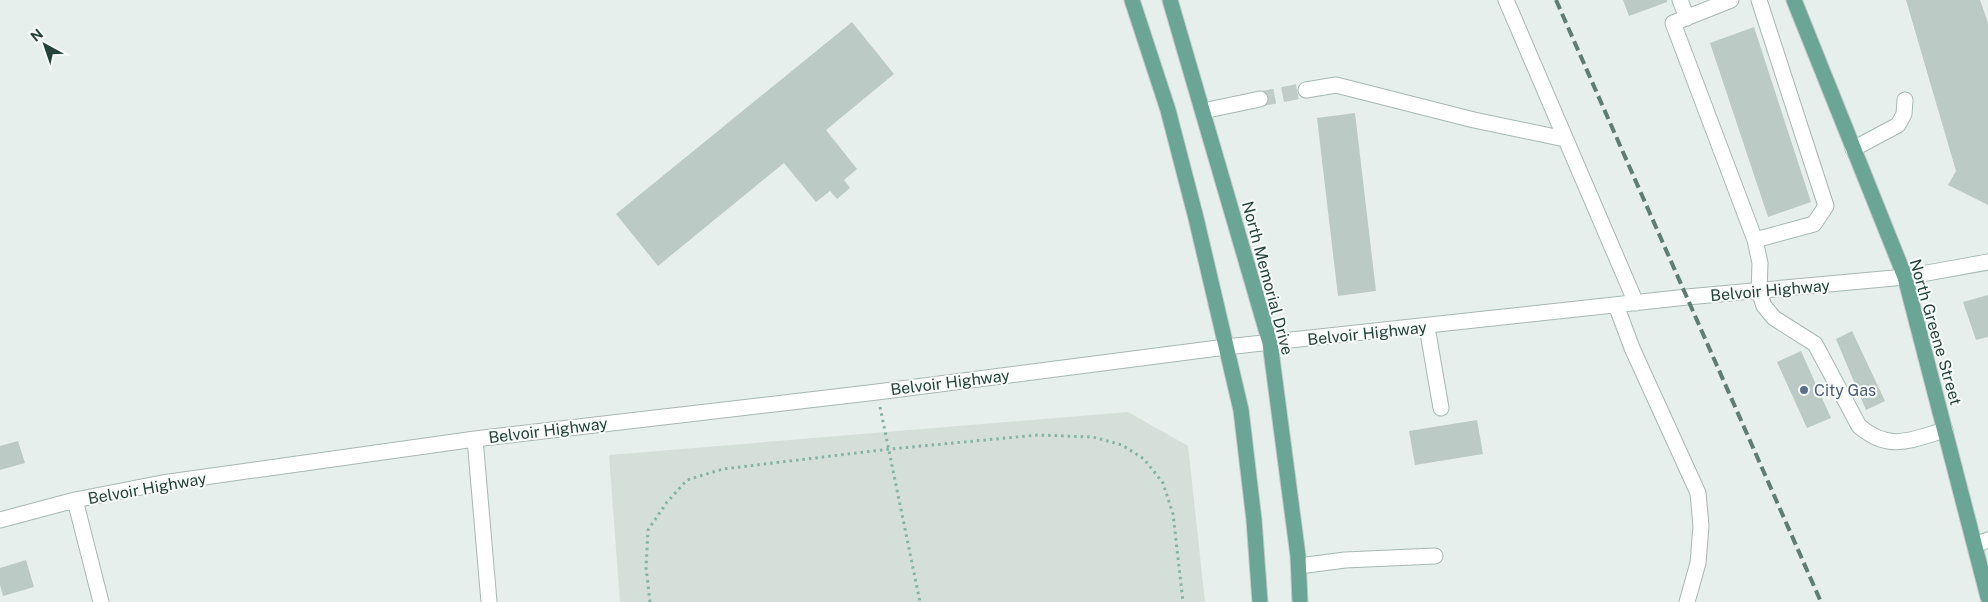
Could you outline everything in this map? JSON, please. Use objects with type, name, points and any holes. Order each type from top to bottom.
[{"type":"main road","points":[[1132,0],[1168,110],[1196,218],[1241,410],[1254,520],[1260,602]]},
{"type":"main road","name":"North Memorial Drive","points":[[1170,0],[1270,343],[1299,566],[1300,602]]},
{"type":"main road","name":"North Greene Street","points":[[1794,0],[1905,278],[1945,430],[1982,542],[1988,598]]},
{"type":"street","points":[[1506,0],[1636,303]]},
{"type":"street","points":[[1680,0],[1688,18]]},
{"type":"street","points":[[1732,0],[1674,23],[1755,240],[1760,262],[1759,290],[1764,306],[1774,318],[1814,344],[1859,426],[1871,436],[1892,443],[1945,430]]},
{"type":"street","points":[[1755,240],[1814,224],[1826,206],[1759,0]]},
{"type":"street","points":[[1306,90],[1336,85],[1474,120],[1566,139]]},
{"type":"street","points":[[1203,111],[1260,99]]},
{"type":"street","points":[[1853,149],[1898,125],[1904,114],[1905,100]]},
{"type":"street","name":"Belvoir Highway","points":[[0,520],[74,500],[162,483],[474,439],[877,392],[1270,343],[1759,290],[1905,278],[1988,262]]},
{"type":"street","points":[[1616,305],[1632,348],[1698,493],[1701,526],[1698,563],[1688,602]]},
{"type":"street","points":[[1427,327],[1441,408]]},
{"type":"street","points":[[474,439],[489,602]]},
{"type":"street","points":[[74,500],[101,602]]},
{"type":"street","points":[[1299,566],[1345,560],[1435,556]]},
{"type":"path","points":[[877,392],[920,602]]},
{"type":"path","points":[[650,602],[646,568],[648,530],[667,502],[687,480],[723,469],[890,449],[1038,435],[1093,437],[1122,445],[1144,460],[1163,483],[1173,514],[1183,602]]},
{"type":"shaded area","points":[[1128,412],[1188,446],[1205,602],[620,602],[609,455]]},
{"type":"building","points":[[1623,0],[1667,0],[1667,2],[1629,16]]},
{"type":"building","points":[[1906,0],[1980,0],[1988,23],[1988,205],[1948,185],[1956,171]]},
{"type":"building","points":[[852,22],[894,74],[826,130],[857,169],[844,180],[850,188],[837,199],[830,191],[816,202],[784,163],[658,266],[616,214]]},
{"type":"building","points":[[1754,27],[1811,202],[1768,217],[1710,43]]},
{"type":"building","points":[[1355,113],[1376,291],[1338,296],[1317,118]]},
{"type":"building","points":[[1988,295],[1988,337],[1976,340],[1963,302]]},
{"type":"building","name":"City Gas","points":[[1852,331],[1885,401],[1866,410],[1836,339]]},
{"type":"building","name":"City Gas","points":[[1801,351],[1831,418],[1807,428],[1777,362]]},
{"type":"building","points":[[1477,420],[1483,454],[1415,465],[1409,431]]},
{"type":"building","points":[[18,441],[25,463],[0,470],[0,446]]},
{"type":"building","points":[[26,560],[34,587],[3,596],[0,585],[0,568]]},
{"type":"tunnel","points":[[1260,99],[1306,90]]},
{"type":"railway","points":[[1556,0],[1821,602]]},
{"type":"place","name":"City Gas","points":[[1804,390]]}]
